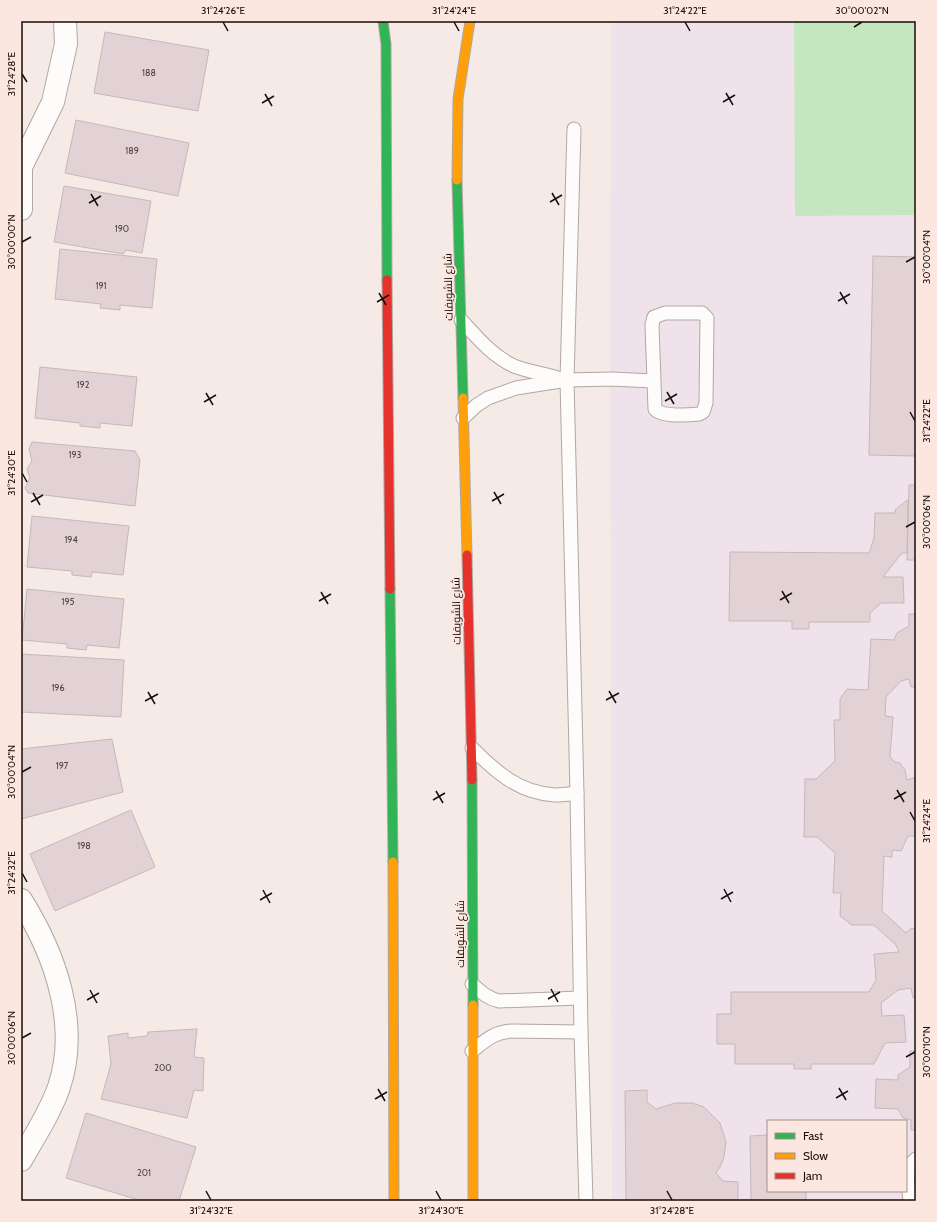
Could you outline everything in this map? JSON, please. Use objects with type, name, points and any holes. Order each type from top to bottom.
[{"type":"main road","points":[[383,21],[386,44],[387,338],[393,770],[394,1201]]},
{"type":"main road","name":"شارع الشويفات","points":[[470,21],[458,99],[457,179],[472,748],[473,1201]]},
{"type":"street","points":[[21,168],[53,102],[66,44],[65,21]]},
{"type":"street","points":[[21,163],[21,209]]},
{"type":"street","points":[[21,900],[47,949],[61,991],[67,1028],[66,1059],[59,1088],[44,1120],[21,1160]]},
{"type":"lane","points":[[574,129],[567,380],[577,793],[580,998],[586,1201]]},
{"type":"lane","points":[[665,313],[697,313],[705,315],[707,322],[706,403],[703,412],[699,414],[665,414],[657,412],[654,406],[654,381],[652,325],[654,317],[665,313]]},
{"type":"lane","points":[[460,319],[481,341],[503,360],[514,366],[529,371],[567,380]]},
{"type":"lane","points":[[464,418],[477,405],[488,398],[516,388],[567,380],[654,381]]},
{"type":"lane","points":[[472,748],[497,773],[511,782],[525,788],[540,793],[555,795],[577,793]]},
{"type":"lane","points":[[472,984],[489,998],[499,1001],[580,998]]},
{"type":"lane","points":[[472,1051],[485,1041],[501,1032],[581,1032]]},
{"type":"lane","points":[[910,1201],[908,1169],[911,1163],[916,1159]]},
{"type":"shaded area","points":[[611,21],[916,21],[916,1201],[612,1201],[610,327]]},
{"type":"green space","points":[[794,21],[916,21],[916,215],[795,216]]},
{"type":"building","points":[[105,32],[209,50],[198,111],[94,93]]},
{"type":"building","points":[[76,120],[189,143],[178,196],[65,173]]},
{"type":"building","points":[[64,186],[151,201],[142,253],[126,250],[123,254],[54,242]]},
{"type":"building","points":[[60,249],[157,259],[152,308],[120,305],[120,310],[100,308],[101,304],[55,299]]},
{"type":"building","points":[[873,256],[916,257],[916,456],[869,455]]},
{"type":"building","points":[[40,367],[137,377],[132,426],[100,423],[100,428],[80,426],[80,423],[35,418]]},
{"type":"building","points":[[32,442],[135,451],[140,460],[135,506],[28,493],[25,488],[30,478],[27,469],[32,461],[29,449]]},
{"type":"building","points":[[909,485],[916,485],[916,560],[907,560]]},
{"type":"building","points":[[908,500],[907,553],[902,553],[883,577],[903,577],[904,603],[881,603],[870,613],[870,622],[809,622],[809,629],[792,629],[792,621],[729,621],[730,552],[869,553],[874,538],[875,513],[896,513],[895,510]]},
{"type":"building","points":[[32,516],[129,526],[123,575],[92,572],[91,577],[72,575],[72,571],[27,567]]},
{"type":"building","points":[[27,589],[124,599],[119,648],[87,645],[86,650],[67,648],[67,644],[22,640]]},
{"type":"building","points":[[909,614],[916,614],[916,687],[911,687],[909,679],[901,681],[886,697],[885,716],[893,717],[890,757],[895,762],[900,763],[905,770],[907,780],[916,777],[916,836],[908,836],[901,851],[892,850],[892,857],[884,856],[882,911],[906,933],[910,929],[916,928],[916,997],[913,998],[911,988],[898,990],[881,1003],[882,1016],[904,1015],[906,1042],[885,1043],[874,1064],[811,1064],[811,1069],[794,1069],[794,1064],[735,1064],[735,1044],[717,1044],[717,1014],[731,1014],[731,992],[869,992],[876,980],[874,954],[899,952],[896,945],[874,925],[852,925],[840,916],[841,893],[833,893],[835,853],[817,837],[804,837],[805,779],[816,779],[835,761],[834,720],[840,720],[840,699],[847,689],[868,690],[871,639],[894,640],[897,633],[909,626]]},
{"type":"building","points":[[21,654],[124,660],[121,717],[21,712]]},
{"type":"building","points":[[112,739],[123,792],[21,819],[21,749]]},
{"type":"building","points":[[131,810],[155,867],[55,911],[30,854]]},
{"type":"building","points":[[197,1029],[194,1057],[204,1058],[203,1091],[194,1090],[187,1118],[101,1099],[111,1064],[108,1036],[128,1033],[128,1038],[147,1036],[148,1032]]},
{"type":"building","points":[[910,1051],[916,1051],[916,1130],[911,1130],[911,1120],[903,1118],[898,1109],[875,1108],[876,1079],[898,1080],[898,1075],[910,1067]]},
{"type":"building","points":[[647,1090],[647,1102],[656,1109],[675,1103],[692,1103],[704,1107],[720,1123],[726,1142],[724,1157],[716,1173],[723,1181],[738,1182],[738,1201],[626,1201],[625,1091]]},
{"type":"building","points":[[86,1113],[196,1147],[179,1201],[142,1201],[66,1178]]},
{"type":"building","points":[[767,1135],[767,1192],[806,1192],[806,1201],[751,1201],[750,1136]]},
{"type":"traffic: fast","points":[[383,21],[386,44],[387,280]]},
{"type":"traffic: fast","points":[[457,180],[463,398]]},
{"type":"traffic: fast","points":[[390,589],[393,862]]},
{"type":"traffic: fast","points":[[472,780],[473,1005]]},
{"type":"traffic: slow","points":[[457,180],[458,99],[470,21]]},
{"type":"traffic: slow","points":[[463,398],[467,555]]},
{"type":"traffic: slow","points":[[393,862],[394,1201]]},
{"type":"traffic: slow","points":[[473,1005],[473,1201]]},
{"type":"traffic: jam","points":[[387,280],[390,589]]},
{"type":"traffic: jam","points":[[467,555],[472,780]]}]
